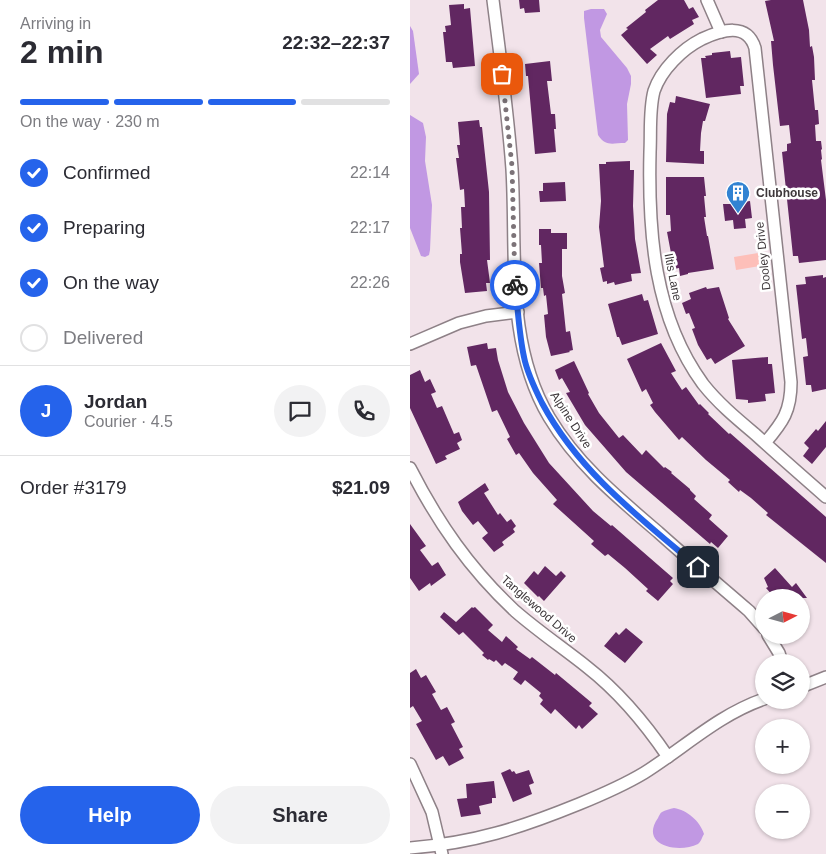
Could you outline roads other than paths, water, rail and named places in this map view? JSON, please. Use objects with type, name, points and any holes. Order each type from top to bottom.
[{"type":"street","name":"Alpine Drive","points":[[493,0],[512,166],[514,272],[518,312],[524,358],[534,388],[549,417],[589,470],[613,494],[755,617]]},
{"type":"street","points":[[707,0],[721,32]]},
{"type":"street","name":"Dooley Drive","points":[[721,32],[738,30],[749,35],[753,40],[756,58],[791,396],[789,409],[765,444]]},
{"type":"street","name":"Iltis Lane","points":[[721,32],[699,41],[673,61],[662,75],[654,91],[651,114],[649,204],[653,242],[664,305],[688,361],[718,402],[826,497]]},
{"type":"street","points":[[410,344],[459,323],[486,316],[518,312]]},
{"type":"street","name":"Tanglewood Drive","points":[[410,468],[435,515],[480,576],[516,612],[588,667],[623,698],[650,730],[668,757]]},
{"type":"street","points":[[810,683],[826,677]]},
{"type":"street","points":[[810,684],[826,682]]},
{"type":"street","points":[[410,848],[442,850],[508,831],[601,794],[635,778],[721,719],[755,702]]},
{"type":"street","points":[[410,764],[432,812],[442,850]]},
{"type":"place","name":"Clubhouse","points":[[738,214]]}]
